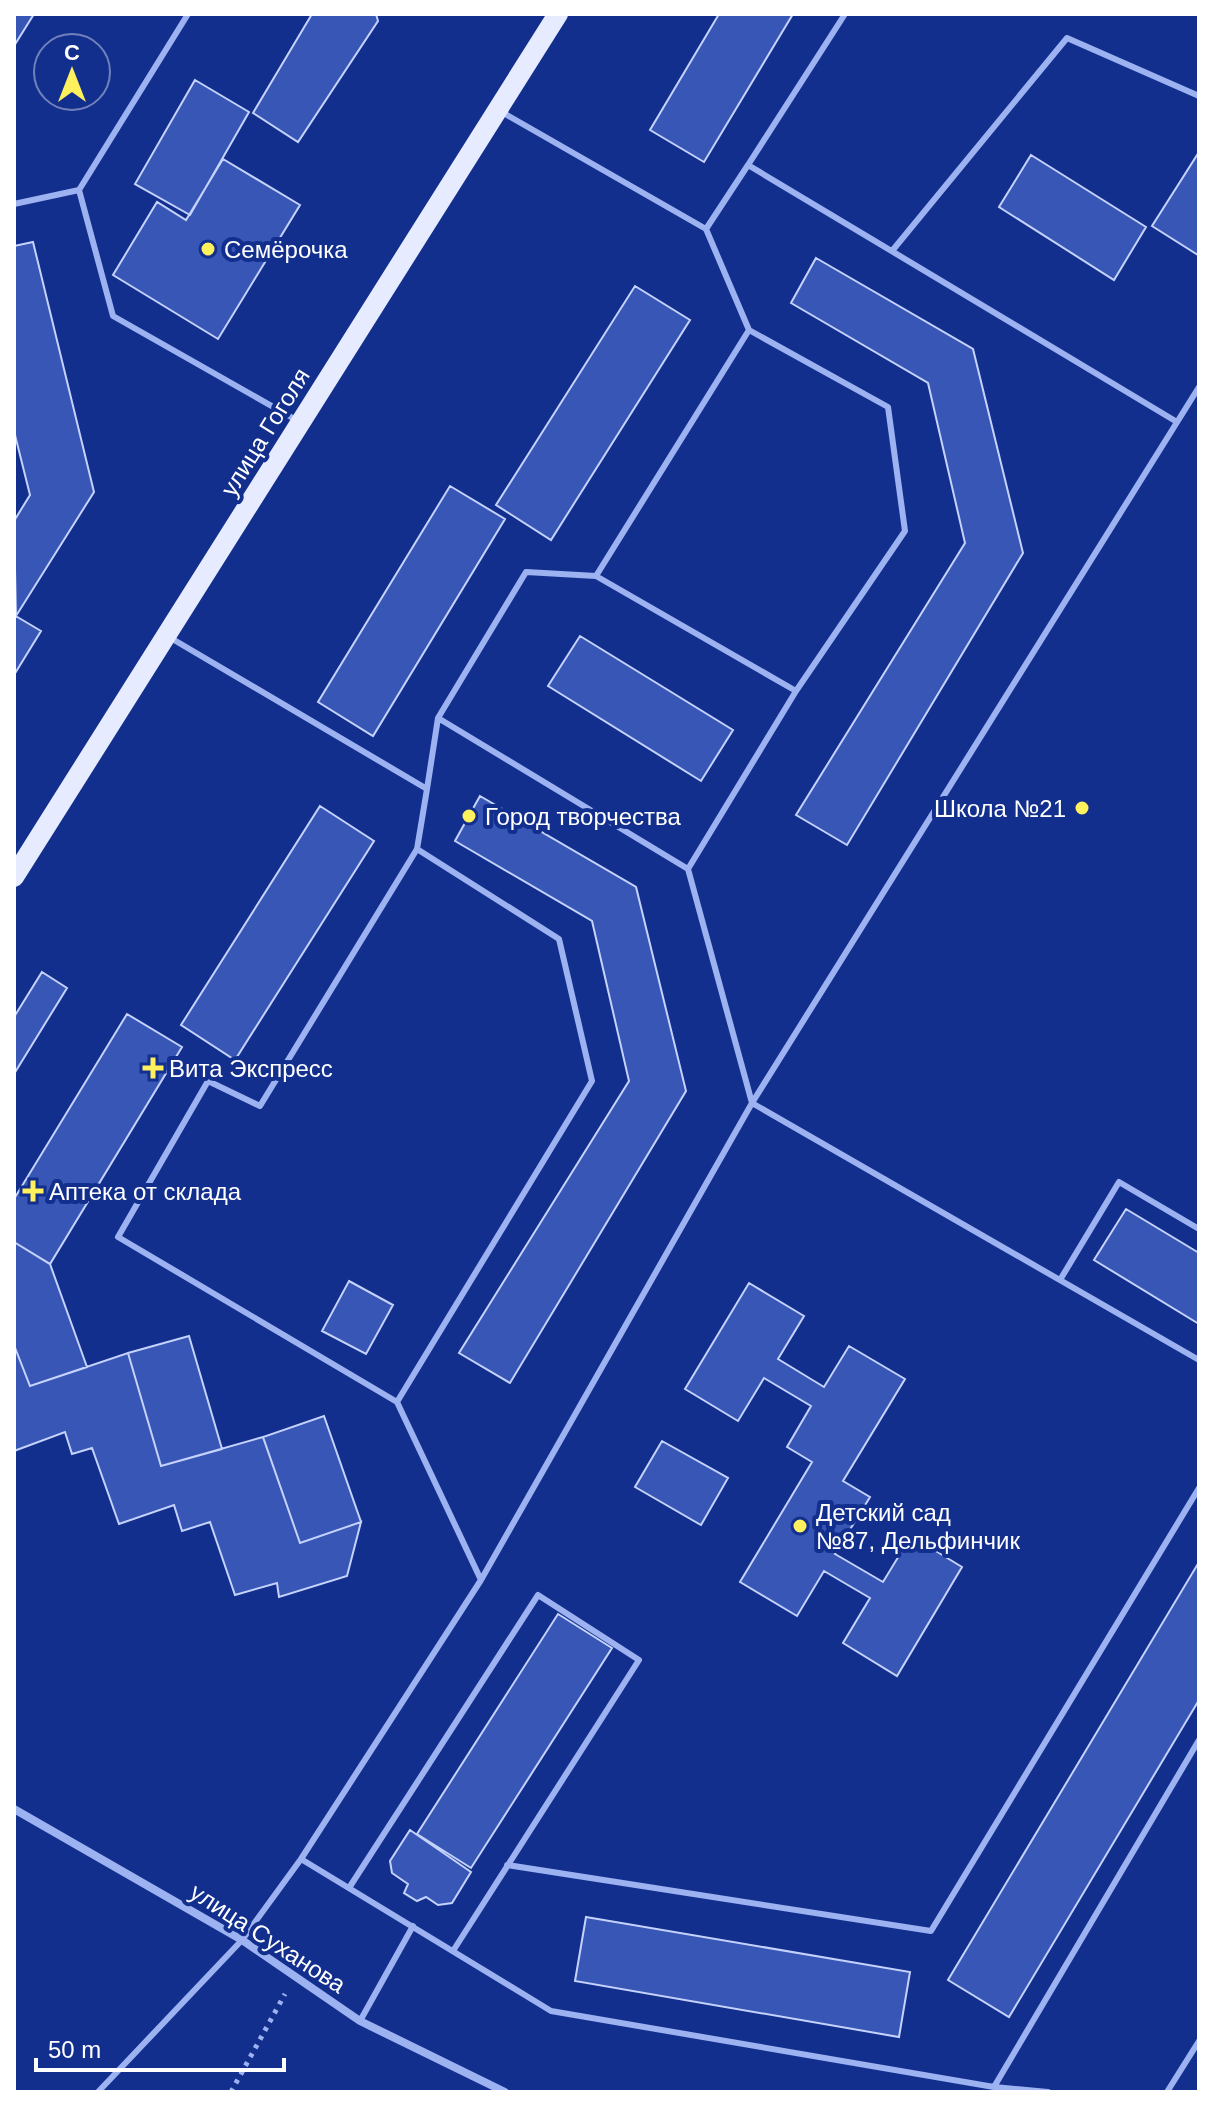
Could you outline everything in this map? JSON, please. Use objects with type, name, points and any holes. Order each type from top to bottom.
[{"type":"main road","name":"улица Гоголя","points":[[14,877],[500,111],[558,14]]},
{"type":"street","name":"улица Суханова","points":[[14,1809],[242,1940],[360,2021],[505,2092]]},
{"type":"lane","points":[[14,204],[79,190],[188,14]]},
{"type":"lane","points":[[706,229],[845,14]]},
{"type":"lane","points":[[892,251],[1067,38],[1199,96]]},
{"type":"lane","points":[[500,111],[706,229],[749,330],[888,407],[905,531],[796,691],[688,869]]},
{"type":"lane","points":[[748,165],[1177,422]]},
{"type":"lane","points":[[79,190],[113,316],[301,423]]},
{"type":"lane","points":[[596,576],[749,330]]},
{"type":"lane","points":[[98,2092],[242,1940],[301,1859],[481,1580],[752,1103],[1199,387]]},
{"type":"lane","points":[[481,1580],[397,1402],[118,1237],[208,1081],[260,1106],[417,849],[438,718],[526,572],[596,576],[796,691]]},
{"type":"lane","points":[[168,636],[427,789]]},
{"type":"lane","points":[[438,718],[688,869],[752,1103],[1199,1360]]},
{"type":"lane","points":[[397,1402],[592,1081],[559,939],[417,849]]},
{"type":"lane","points":[[1060,1280],[1119,1182],[1199,1229]]},
{"type":"lane","points":[[507,1865],[931,1931],[1199,1488]]},
{"type":"lane","points":[[349,1888],[538,1595],[639,1660],[453,1951]]},
{"type":"lane","points":[[992,2090],[1199,1740]]},
{"type":"lane","points":[[301,1859],[551,2011],[992,2090],[1048,2092]]},
{"type":"lane","points":[[360,2021],[413,1926]]},
{"type":"lane","points":[[1167,2092],[1199,2041]]},
{"type":"path","points":[[231,2092],[295,1976]]},
{"type":"building","points":[[14,14],[34,14],[14,46]]},
{"type":"building","points":[[312,14],[376,14],[378,21],[298,142],[253,113]]},
{"type":"building","points":[[719,14],[793,14],[704,162],[650,130]]},
{"type":"building","points":[[195,80],[249,112],[190,215],[135,184]]},
{"type":"building","points":[[1199,152],[1199,254],[1198,255],[1152,226]]},
{"type":"building","points":[[1031,155],[1146,227],[1114,280],[999,207]]},
{"type":"building","points":[[223,159],[300,205],[218,339],[113,275],[157,202],[186,220]]},
{"type":"building","points":[[33,242],[94,492],[16,616],[14,521],[30,495],[14,431],[14,246]]},
{"type":"building","points":[[816,258],[973,349],[1023,553],[847,845],[796,815],[965,543],[928,383],[791,303]]},
{"type":"building","points":[[635,286],[690,320],[551,540],[496,505]]},
{"type":"building","points":[[450,486],[505,519],[373,736],[318,702]]},
{"type":"building","points":[[14,615],[41,631],[14,675]]},
{"type":"building","points":[[580,636],[733,730],[701,781],[548,686]]},
{"type":"building","points":[[480,796],[636,887],[686,1091],[510,1383],[459,1353],[629,1081],[592,921],[455,841]]},
{"type":"building","points":[[320,806],[374,841],[235,1060],[181,1025]]},
{"type":"building","points":[[42,972],[67,988],[14,1074],[14,1017]]},
{"type":"building","points":[[127,1014],[182,1047],[50,1264],[14,1242],[14,1199]]},
{"type":"building","points":[[1126,1209],[1199,1253],[1199,1324],[1094,1260]]},
{"type":"building","points":[[14,1242],[50,1264],[87,1367],[30,1386],[14,1345]]},
{"type":"building","points":[[349,1281],[393,1305],[366,1354],[322,1331]]},
{"type":"building","points":[[749,1283],[804,1316],[778,1359],[824,1387],[849,1346],[905,1379],[843,1481],[870,1497],[835,1554],[883,1582],[911,1536],[962,1567],[897,1676],[843,1643],[870,1598],[824,1571],[797,1616],[740,1582],[812,1462],[787,1447],[811,1406],[764,1378],[738,1421],[685,1389]]},
{"type":"building","points":[[189,1336],[222,1449],[161,1466],[128,1353]]},
{"type":"building","points":[[14,1345],[30,1386],[128,1353],[161,1466],[263,1437],[300,1543],[361,1522],[347,1576],[279,1597],[277,1583],[235,1595],[210,1522],[182,1531],[174,1505],[119,1524],[92,1448],[72,1454],[65,1432],[14,1451]]},
{"type":"building","points":[[324,1416],[361,1522],[300,1543],[263,1437]]},
{"type":"building","points":[[662,1441],[728,1478],[701,1525],[635,1487]]},
{"type":"building","points":[[1199,1562],[1199,1700],[1009,2017],[948,1980]]},
{"type":"building","points":[[558,1614],[612,1648],[471,1868],[417,1834]]},
{"type":"building","points":[[410,1830],[471,1872],[452,1903],[438,1905],[426,1897],[417,1901],[404,1893],[408,1884],[392,1873],[390,1861]]},
{"type":"building","points":[[586,1917],[910,1972],[899,2037],[575,1981]]},
{"type":"place","name":"Семёрочка","points":[[208,249]]},
{"type":"place","name":"Школа №21","points":[[1082,808]]},
{"type":"place","name":"Город творчества","points":[[469,816]]},
{"type":"place","name":"Вита Экспресс","points":[[153,1068]]},
{"type":"place","name":"Аптека от склада","points":[[33,1191]]},
{"type":"place","name":"Детский сад №87, Дельфинчик","points":[[800,1526]]}]
